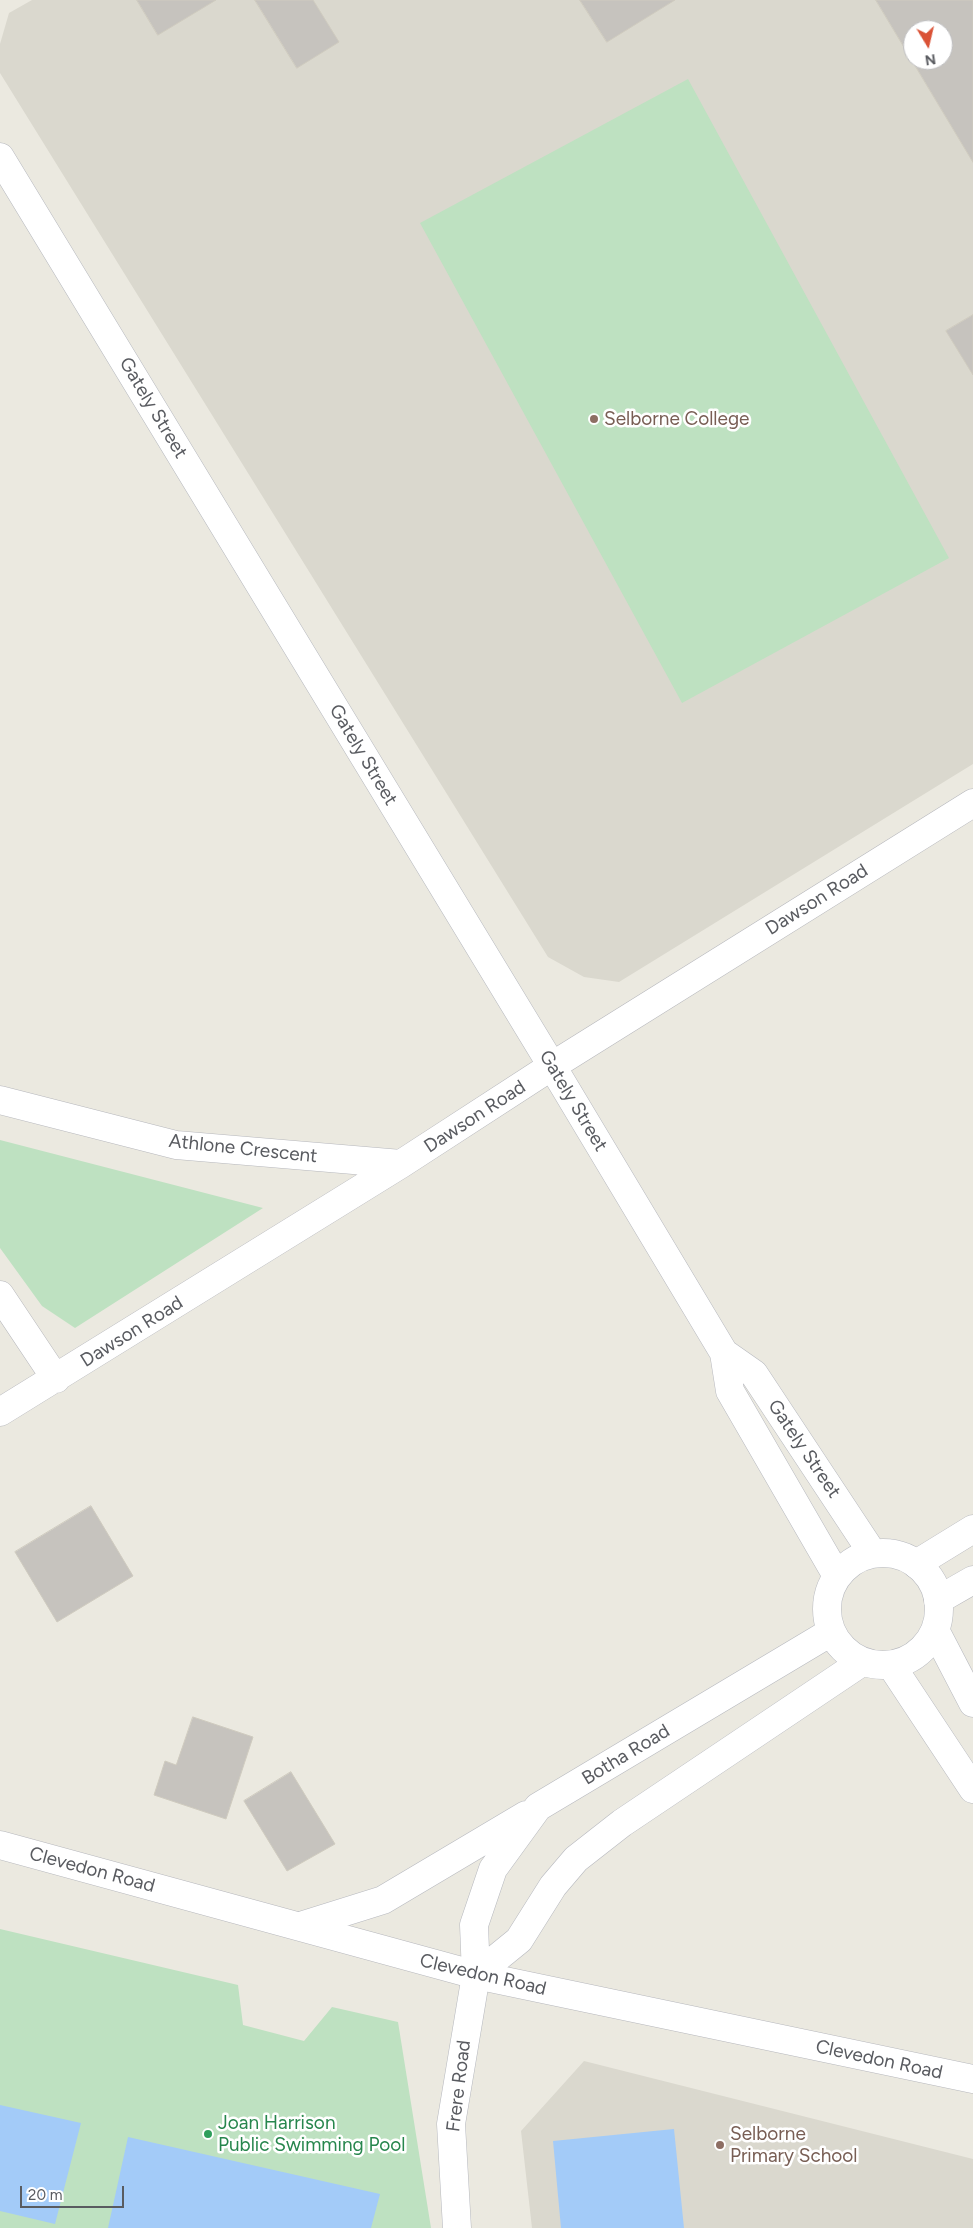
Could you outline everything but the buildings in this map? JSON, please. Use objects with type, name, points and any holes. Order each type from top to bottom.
[{"type":"street","name":"Gately Street","points":[[0,157],[552,1066],[724,1354],[730,1391],[836,1576]]},
{"type":"street","name":"Dawson Road","points":[[0,1412],[401,1164],[552,1066],[973,802]]},
{"type":"street","name":"Athlone Crescent","points":[[0,1100],[176,1144],[401,1164]]},
{"type":"street","points":[[0,1295],[56,1379]]},
{"type":"street","name":"Gately Street","points":[[724,1354],[754,1374],[874,1554]]},
{"type":"street","points":[[916,1564],[973,1529]]},
{"type":"street","points":[[874,1554],[903,1556],[916,1564],[930,1580],[938,1600],[935,1630],[928,1642],[918,1653],[891,1665],[862,1662],[849,1655],[839,1645],[831,1632],[830,1589],[836,1576],[846,1565],[874,1554]]},
{"type":"street","points":[[938,1600],[973,1580]]},
{"type":"street","points":[[935,1630],[973,1703]]},
{"type":"street","name":"Botha Road","points":[[474,1925],[493,1869],[538,1807],[831,1632]]},
{"type":"street","points":[[476,1975],[519,1940],[553,1886],[576,1859],[622,1823],[862,1662]]},
{"type":"street","points":[[891,1665],[973,1789]]},
{"type":"street","points":[[300,1926],[383,1900],[538,1807]]},
{"type":"street","name":"Clevedon Road","points":[[0,1845],[476,1975],[973,2079]]},
{"type":"street","name":"Frere Road","points":[[457,2228],[451,2124],[476,1975],[474,1925]]},
{"type":"shaded area","name":"Selborne College","points":[[32,0],[973,0],[973,764],[619,982],[584,977],[548,957],[0,73],[0,44],[9,13]]},
{"type":"shaded area","name":"Selborne Primary School","points":[[584,2061],[973,2159],[973,2228],[532,2228],[521,2131]]},
{"type":"green space","points":[[688,79],[949,558],[682,703],[420,223]]},
{"type":"green space","points":[[0,1140],[263,1208],[75,1328],[42,1306],[0,1248]]},
{"type":"green space","name":"Joan Harrison Public Swimming Pool","points":[[0,1929],[238,1985],[243,2025],[304,2041],[332,2007],[398,2022],[431,2228],[0,2228]]},
{"type":"water","points":[[0,2105],[81,2123],[55,2224],[0,2211]]},
{"type":"water","points":[[674,2129],[684,2228],[561,2228],[553,2141]]},
{"type":"water","points":[[128,2137],[380,2194],[371,2228],[108,2228]]},
{"type":"place","name":"Selborne College","points":[[594,419]]},
{"type":"place","name":"Joan Harrison Public Swimming Pool","points":[[208,2134]]},
{"type":"place","name":"Selborne Primary School","points":[[720,2145]]}]
